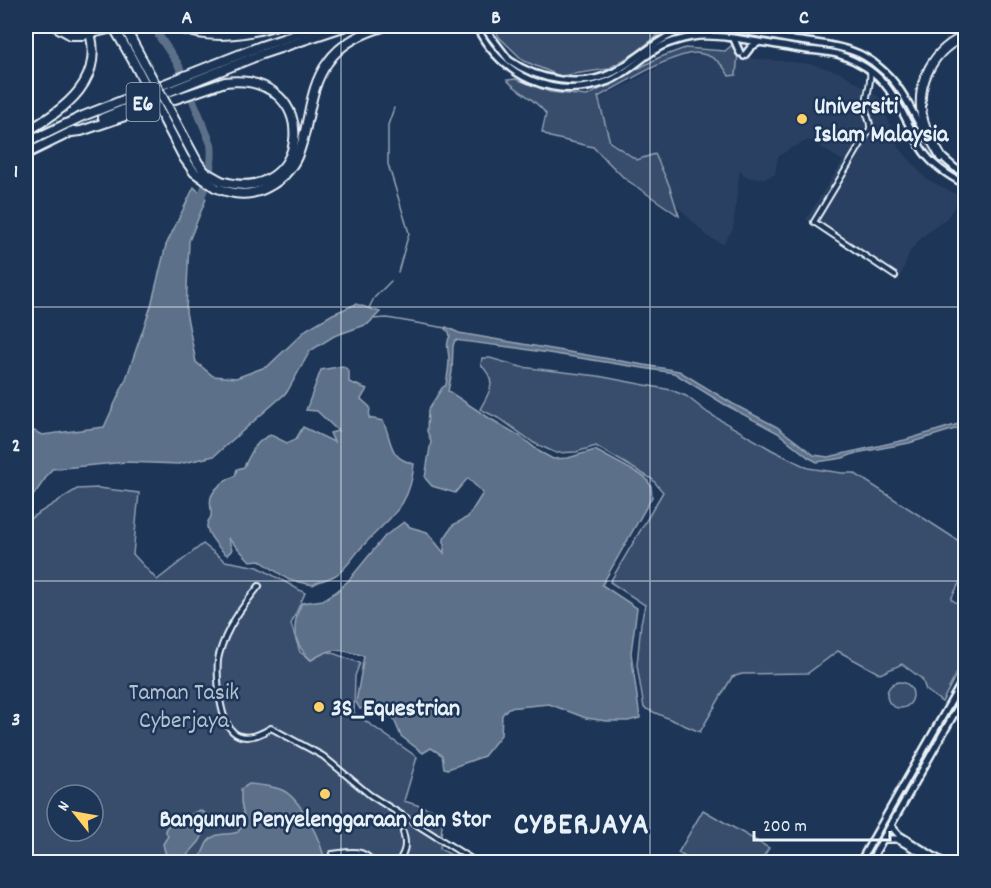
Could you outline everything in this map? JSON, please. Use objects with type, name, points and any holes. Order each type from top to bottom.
[{"type":"highway","points":[[55,26],[71,35],[84,35]]},
{"type":"highway","points":[[26,132],[51,117],[78,93],[89,70],[92,45],[88,26]]},
{"type":"highway","points":[[112,26],[128,51],[184,158],[194,172],[239,195],[268,188],[286,175],[298,156],[314,90],[329,60],[353,39],[367,31],[386,26]]},
{"type":"highway","points":[[71,132],[81,131],[205,88],[242,80],[258,83],[268,88],[284,102],[293,121],[294,143],[286,163],[280,170],[256,184],[239,186],[218,184],[198,163],[122,26],[96,32]]},
{"type":"highway","points":[[176,26],[208,35],[233,35],[274,26]]},
{"type":"highway","name":"E6","points":[[26,142],[94,112],[323,26]]},
{"type":"highway","name":"E6","points":[[26,153],[261,50],[346,26]]},
{"type":"highway","points":[[710,29],[737,26]]},
{"type":"highway","points":[[941,157],[924,124],[921,114],[921,92],[928,71],[939,53],[966,36]]},
{"type":"main road","points":[[476,26],[489,47],[510,69],[533,81],[563,88],[578,88],[609,81],[661,47],[695,36],[734,39],[838,54],[862,65],[885,83],[926,155],[941,170],[966,185]]},
{"type":"main road","points":[[483,26],[515,64],[549,78],[579,81],[613,73],[662,39],[698,28],[838,47],[862,55],[880,67],[901,89],[918,124],[941,157],[966,173]]},
{"type":"main road","points":[[734,39],[742,54],[758,43]]},
{"type":"main road","points":[[860,862],[966,675]]},
{"type":"main road","points":[[870,862],[966,693]]},
{"type":"main road","points":[[891,826],[896,832],[943,862]]},
{"type":"main road","points":[[884,839],[897,839],[937,862]]},
{"type":"street","points":[[870,70],[871,82],[866,111],[870,129],[814,222],[895,276]]},
{"type":"street","points":[[871,82],[885,83]]},
{"type":"street","points":[[259,586],[232,621],[218,660],[221,709],[230,730],[240,735],[252,736],[271,728],[323,756],[370,795],[476,862]]},
{"type":"street","points":[[398,862],[404,853],[406,842],[403,832]]},
{"type":"street","points":[[332,854],[359,851],[373,862]]},
{"type":"shaded area","points":[[707,54],[811,64],[842,73],[880,98],[898,146],[925,178],[961,197],[947,218],[922,237],[910,251],[899,281],[806,219],[843,161],[809,140],[778,157],[775,174],[766,178],[750,178],[742,174],[740,168],[733,229],[723,244],[708,237],[605,133],[593,101],[675,58]]},
{"type":"shaded area","points":[[194,187],[206,199],[189,241],[186,312],[196,362],[213,376],[236,378],[268,366],[307,329],[356,304],[380,312],[368,324],[334,336],[310,351],[287,392],[214,456],[179,464],[126,462],[52,469],[26,506],[26,427],[42,435],[104,427],[126,379],[151,306],[166,245]]},
{"type":"shaded area","points":[[446,327],[459,333],[679,371],[733,404],[777,427],[814,455],[828,457],[905,440],[965,422],[965,426],[909,443],[817,462],[778,433],[724,404],[674,373],[455,340],[448,391],[553,459],[568,458],[595,450],[645,477],[651,486],[652,497],[602,585],[637,608],[631,653],[640,718],[628,721],[606,721],[586,718],[549,704],[508,708],[502,715],[501,735],[484,756],[448,769],[444,768],[442,755],[431,748],[423,753],[401,736],[390,710],[375,704],[360,709],[356,702],[364,656],[337,650],[325,652],[311,660],[300,647],[295,626],[302,603],[323,600],[336,592],[349,580],[385,536],[404,522],[410,527],[427,532],[444,553],[444,539],[453,525],[468,517],[483,493],[468,478],[455,493],[432,486],[425,478],[431,441],[427,431],[428,410],[446,385],[448,373],[447,345],[450,336]]},
{"type":"shaded area","points":[[343,366],[349,371],[349,382],[367,389],[361,399],[370,407],[369,418],[383,421],[395,454],[414,464],[412,480],[403,503],[342,571],[313,585],[289,580],[259,560],[250,561],[228,538],[232,550],[227,555],[214,541],[207,528],[211,516],[210,499],[213,493],[221,484],[235,476],[237,469],[244,467],[252,452],[266,437],[271,435],[287,443],[296,439],[303,427],[334,442],[330,433],[338,431],[317,411],[306,410],[321,370]]},
{"type":"shaded area","points":[[249,784],[282,790],[296,802],[310,822],[325,862],[195,862],[211,838],[238,832],[245,821],[241,789]]},
{"type":"shaded area","points":[[199,810],[211,820],[199,842],[181,862],[168,862],[170,857],[165,852],[163,844],[168,836],[165,830],[175,816],[184,819]]},
{"type":"green space","points":[[494,26],[682,26],[666,29],[635,53],[608,69],[560,76],[524,61],[499,37]]},
{"type":"green space","points":[[732,45],[738,53],[736,75],[729,76],[718,61],[707,55],[688,54],[653,67],[598,97],[610,142],[637,160],[655,154],[669,185],[679,216],[624,178],[593,147],[550,137],[542,132],[546,114],[507,80],[516,79],[550,92],[587,96],[658,58],[685,48],[725,51]]},
{"type":"green space","points":[[482,358],[521,367],[598,376],[671,390],[686,396],[708,413],[808,468],[854,473],[965,545],[965,572],[951,599],[965,609],[965,657],[942,702],[926,690],[922,679],[902,664],[880,674],[838,651],[808,673],[742,674],[732,677],[700,732],[644,708],[637,665],[645,605],[610,582],[663,492],[652,479],[596,446],[576,452],[556,453],[534,443],[502,420],[480,409],[491,387],[489,377],[481,365]]},
{"type":"green space","name":"Taman Tasik Cyberjaya","points":[[98,488],[139,493],[133,554],[157,580],[203,544],[225,561],[258,567],[305,593],[291,624],[300,652],[311,660],[327,651],[360,663],[355,676],[354,713],[417,757],[404,801],[443,813],[440,849],[465,862],[26,862],[26,521],[77,489]]},
{"type":"green space","points":[[900,682],[909,686],[913,695],[909,704],[900,708],[891,704],[887,695],[891,686]]},
{"type":"green space","points":[[703,810],[769,848],[760,862],[694,862],[678,853]]},
{"type":"waterway","points":[[158,26],[159,36],[178,64],[211,144],[210,167],[198,205]]},
{"type":"waterway","points":[[394,108],[388,125],[388,164],[409,233],[398,272]]},
{"type":"waterway","points":[[369,308],[374,298],[391,281]]},
{"type":"waterway","points":[[372,319],[387,318],[446,328]]},
{"type":"place","name":"Universiti Islam Malaysia","points":[[802,119]]},
{"type":"place","name":"3S_Equestrian","points":[[319,707]]},
{"type":"place","name":"Bangunun Penyelenggaraan dan Stor","points":[[325,794]]},
{"type":"district","name":"CYBERJAYA","points":[[582,823]]}]
